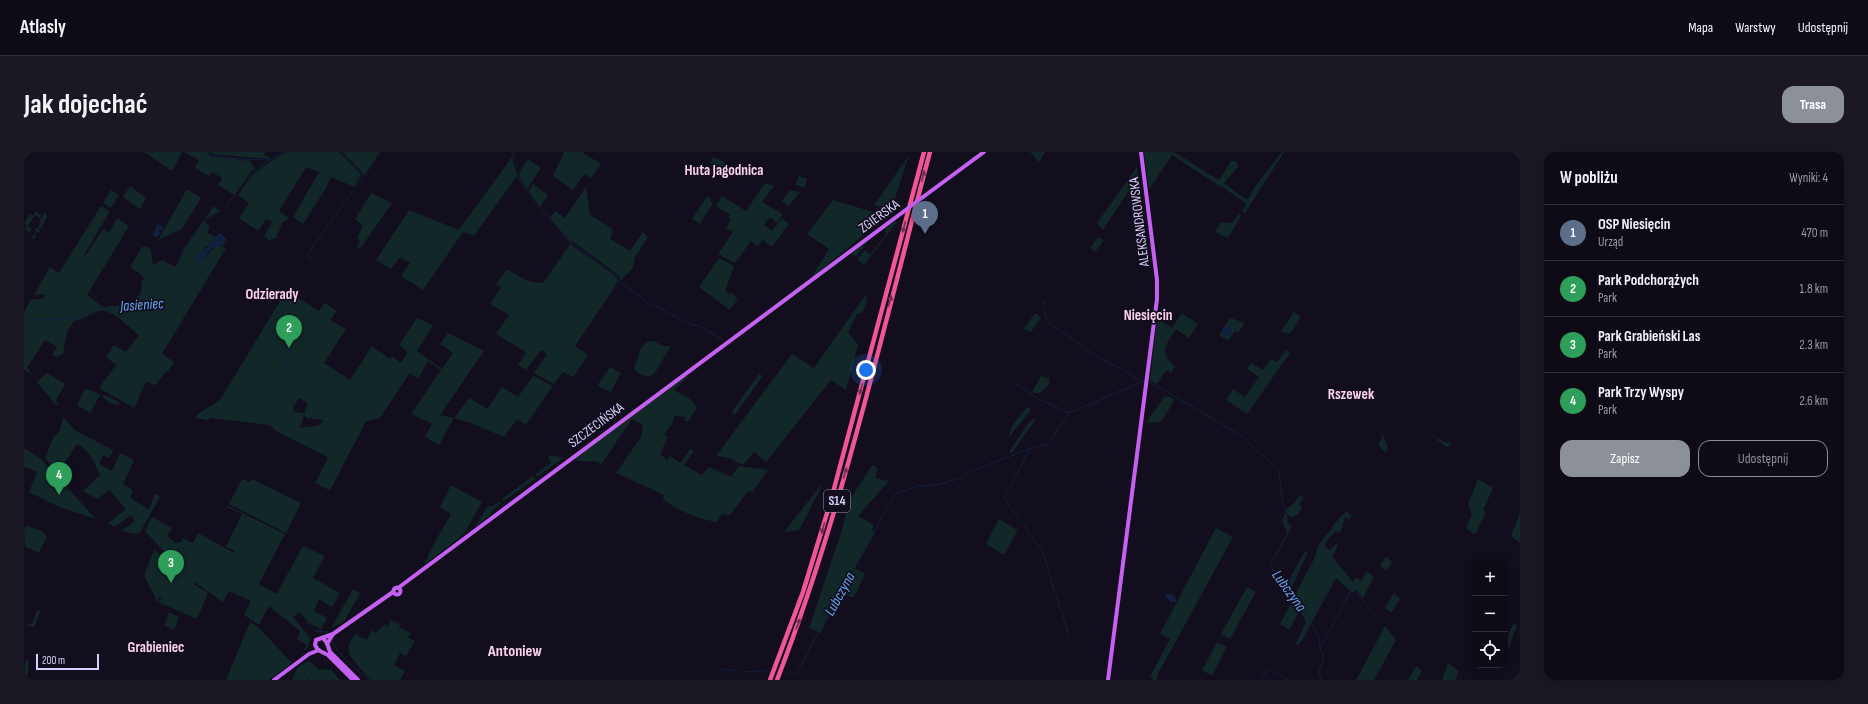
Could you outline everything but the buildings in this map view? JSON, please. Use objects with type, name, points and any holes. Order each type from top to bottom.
[{"type":"highway","name":"S14","points":[[770,680],[803,592],[829,506],[924,152]]},
{"type":"highway","name":"S14","points":[[777,680],[808,594],[833,517],[930,152]]},
{"type":"main road","name":"ZGIERSKA","points":[[806,284],[984,152]]},
{"type":"main road","name":"ALEKSANDROWSKA","points":[[1109,680],[1157,290],[1141,152]]},
{"type":"main road","name":"SZCZECIŃSKA","points":[[333,634],[393,593],[395,588],[400,588],[469,534],[806,284]]},
{"type":"main road","points":[[274,680],[308,654],[316,639],[333,634]]},
{"type":"main road","points":[[308,654],[326,650],[333,634]]},
{"type":"main road","points":[[323,638],[330,652],[358,680]]},
{"type":"main road","points":[[314,645],[320,651],[328,655],[353,680]]},
{"type":"green space","points":[[144,152],[182,152],[172,171]]},
{"type":"green space","points":[[184,152],[207,152],[211,156],[250,161],[255,168],[234,195],[218,185],[222,178],[212,172],[209,176],[195,168],[199,160]]},
{"type":"green space","points":[[211,152],[265,152],[264,155],[271,158],[268,159],[213,154]]},
{"type":"green space","points":[[287,152],[339,152],[361,174],[354,187],[331,177],[328,185],[303,224],[293,217],[319,172],[306,167],[279,211],[289,218],[283,222],[276,238],[269,240],[264,236],[272,222],[266,219],[258,231],[239,218],[249,203],[238,195],[252,175],[271,161]]},
{"type":"green space","points":[[343,152],[380,152],[365,175]]},
{"type":"green space","points":[[564,152],[583,152],[601,164],[591,178],[584,174],[573,190],[553,176]]},
{"type":"green space","points":[[1030,152],[1045,152],[1039,162]]},
{"type":"green space","points":[[1144,152],[1174,152],[1219,180],[1231,161],[1236,161],[1238,167],[1224,183],[1244,198],[1248,199],[1256,185],[1282,152],[1284,152],[1245,213],[1242,211],[1246,204],[1223,187],[1219,186],[1172,155],[1149,190]]},
{"type":"green space","points":[[909,155],[894,201],[884,208],[874,205]]},
{"type":"green space","points":[[512,157],[517,176],[474,236],[463,232],[423,290],[401,276],[410,263],[400,257],[391,269],[376,260],[409,210],[459,230]]},
{"type":"green space","points":[[713,157],[725,162],[723,168],[710,164]]},
{"type":"green space","points":[[528,159],[541,168],[527,189],[521,180],[520,171]]},
{"type":"green space","points":[[1137,167],[1138,177],[1103,230],[1097,223]]},
{"type":"green space","points":[[799,176],[807,179],[804,188],[795,185]]},
{"type":"green space","points":[[765,183],[774,186],[762,202],[783,214],[777,223],[770,217],[764,225],[772,231],[782,218],[789,224],[772,247],[763,240],[758,246],[751,241],[735,263],[718,254],[733,232],[726,228],[731,220],[728,218],[730,215],[716,206],[722,196],[746,211]]},
{"type":"green space","points":[[533,184],[548,195],[540,207],[529,191]]},
{"type":"green space","points":[[130,186],[146,198],[140,209],[123,197]]},
{"type":"green space","points":[[586,187],[590,215],[613,229],[610,239],[630,251],[643,232],[648,237],[635,257],[633,268],[621,280],[618,275],[572,241],[571,242],[550,218],[555,211],[565,218]]},
{"type":"green space","points":[[187,189],[201,198],[182,229],[158,240]]},
{"type":"green space","points":[[111,190],[119,195],[111,208],[103,203]]},
{"type":"green space","points":[[790,190],[800,192],[789,206],[782,201]]},
{"type":"green space","points":[[371,193],[392,203],[360,249],[356,247],[360,241],[357,238],[363,226],[355,219]]},
{"type":"green space","points":[[707,196],[713,203],[700,224],[692,219]]},
{"type":"green space","points":[[833,200],[880,214],[882,220],[811,278],[829,249],[807,234]]},
{"type":"green space","points":[[101,206],[109,211],[109,213],[85,253],[84,258],[103,229],[109,233],[117,218],[129,226],[87,295],[103,307],[133,304],[141,292],[142,280],[145,279],[130,267],[142,247],[147,247],[151,250],[153,265],[162,260],[175,267],[180,260],[181,253],[203,221],[210,226],[207,233],[216,237],[204,248],[201,262],[215,246],[222,246],[226,248],[162,354],[174,362],[168,372],[166,371],[157,384],[153,385],[145,381],[146,382],[134,408],[99,388],[116,365],[106,357],[113,346],[116,346],[126,352],[139,335],[115,315],[109,312],[100,311],[74,321],[67,332],[63,354],[56,357],[52,355],[57,347],[45,340],[27,368],[33,376],[24,369],[24,312],[31,299],[44,299],[44,294],[34,295],[50,267],[59,273]]},
{"type":"green space","points":[[213,206],[220,211],[205,219]]},
{"type":"green space","points":[[36,211],[41,215],[42,214],[40,218],[35,215],[28,226],[32,229],[29,234],[30,232],[24,230],[27,225],[24,223],[30,214],[33,216]]},
{"type":"green space","points":[[45,212],[47,217],[41,228],[38,229],[40,230],[38,233],[36,232],[35,238],[33,239],[31,238],[33,237],[30,236],[33,236],[36,231],[34,230],[35,228],[37,229]]},
{"type":"green space","points":[[1239,214],[1241,216],[1228,238],[1215,232],[1221,222],[1232,223]]},
{"type":"green space","points":[[896,221],[897,222],[864,265],[857,259],[865,250],[870,255],[871,254],[886,234],[885,231],[885,228]]},
{"type":"green space","points":[[1098,237],[1104,240],[1095,252],[1090,248]]},
{"type":"green space","points":[[866,242],[867,243],[863,246],[864,248],[861,249],[856,257],[850,253]]},
{"type":"green space","points":[[570,244],[615,276],[618,282],[575,346],[588,355],[573,377],[563,372],[554,384],[534,373],[547,354],[541,350],[526,370],[518,365],[526,352],[496,334],[509,315],[490,304],[501,287],[496,284],[507,269],[530,281],[539,283],[544,282]]},
{"type":"green space","points":[[719,258],[734,266],[725,291],[730,295],[732,292],[738,299],[730,310],[699,287]]},
{"type":"green space","points":[[285,293],[292,294],[319,311],[325,303],[337,311],[330,320],[346,329],[324,363],[350,380],[372,346],[390,359],[392,356],[401,363],[408,352],[399,345],[417,318],[433,325],[417,351],[442,369],[453,353],[440,344],[448,333],[484,351],[440,415],[454,418],[439,445],[425,437],[432,424],[411,414],[441,370],[428,361],[418,379],[410,373],[409,374],[380,418],[366,421],[332,487],[329,490],[315,483],[328,458],[276,431],[270,425],[210,418],[208,420],[195,418],[198,414],[220,400]],"holes":[[[299,398],[308,403],[304,413],[295,412],[293,407]],[[304,414],[306,418],[323,420],[320,425],[300,428]]]},
{"type":"green space","points":[[866,294],[867,299],[863,312],[857,314],[848,332],[858,345],[846,390],[831,380],[766,462],[754,452],[743,465],[729,458],[716,456],[792,354],[814,368]]},
{"type":"green space","points":[[1294,312],[1301,317],[1290,334],[1281,331]]},
{"type":"green space","points":[[1035,313],[1041,317],[1031,332],[1024,329]]},
{"type":"green space","points":[[1182,313],[1198,324],[1189,338],[1176,329],[1169,339],[1165,348],[1165,353],[1175,366],[1171,373],[1166,370],[1157,384],[1150,381],[1157,319],[1172,328]]},
{"type":"green space","points":[[1230,318],[1245,323],[1238,333],[1235,331],[1228,341],[1219,335]]},
{"type":"green space","points":[[649,341],[665,346],[671,346],[654,374],[648,377],[637,373],[634,367],[642,346]]},
{"type":"green space","points":[[1286,350],[1290,353],[1247,414],[1226,400],[1233,389],[1245,397],[1259,377],[1247,369],[1251,363],[1263,370],[1271,359],[1277,362]]},
{"type":"green space","points":[[610,367],[621,373],[611,392],[597,386]]},
{"type":"green space","points":[[47,373],[65,384],[56,400],[59,405],[55,404],[37,382]]},
{"type":"green space","points":[[686,374],[688,377],[674,390],[690,399],[697,407],[688,422],[684,420],[685,417],[675,416],[672,424],[664,434],[668,437],[660,454],[667,460],[670,456],[680,463],[690,449],[694,451],[684,465],[702,475],[709,467],[731,477],[739,466],[768,470],[753,491],[755,493],[749,490],[730,515],[722,514],[717,522],[696,517],[682,511],[663,499],[664,495],[616,473],[641,437],[643,425],[632,419],[600,466],[599,462],[579,461],[573,459]]},
{"type":"green space","points":[[759,374],[763,376],[735,415],[731,413]]},
{"type":"green space","points":[[533,376],[551,385],[552,387],[526,425],[517,419],[504,437],[468,422],[454,418],[469,398],[487,409],[502,387],[518,397]]},
{"type":"green space","points":[[1041,376],[1049,378],[1049,385],[1040,393],[1034,393],[1032,392]]},
{"type":"green space","points":[[85,389],[91,390],[100,395],[90,413],[77,405]]},
{"type":"green space","points":[[102,395],[119,402],[119,405],[109,402]]},
{"type":"green space","points":[[1165,396],[1172,398],[1174,401],[1161,422],[1148,423],[1147,421]]},
{"type":"green space","points":[[1029,407],[1031,410],[1009,437],[1009,433],[1015,422],[1026,408]]},
{"type":"green space","points":[[63,417],[76,431],[113,450],[109,458],[103,455],[99,464],[112,471],[120,453],[134,460],[123,484],[133,490],[130,498],[149,509],[155,494],[159,495],[160,497],[139,534],[122,530],[135,521],[131,515],[115,527],[108,523],[126,509],[109,490],[98,499],[83,491],[100,475],[91,457],[85,450],[77,444],[58,473],[45,458],[54,436],[60,431]]},
{"type":"green space","points":[[1034,419],[1035,420],[1012,453],[1009,452],[1029,422]]},
{"type":"green space","points":[[1381,429],[1388,449],[1385,453],[1378,445],[1382,438]]},
{"type":"green space","points":[[1432,436],[1447,443],[1452,442],[1448,448]]},
{"type":"green space","points":[[24,448],[40,458],[96,519],[59,507],[29,492],[37,472],[25,467],[24,468]]},
{"type":"green space","points":[[550,455],[563,458],[537,477],[535,474],[551,463],[548,459]]},
{"type":"green space","points":[[874,465],[878,469],[875,478],[889,481],[858,516],[874,525],[872,529],[875,533],[855,568],[865,574],[854,597],[850,597],[842,593],[820,633],[809,628],[842,530],[849,501],[871,467]]},
{"type":"green space","points":[[533,476],[535,479],[504,501],[502,499]]},
{"type":"green space","points":[[242,479],[250,482],[252,479],[301,503],[286,533],[229,504]]},
{"type":"green space","points":[[1478,479],[1493,488],[1483,510],[1486,512],[1475,535],[1466,528],[1472,515],[1468,504]]},
{"type":"green space","points":[[451,485],[482,502],[464,534],[424,565],[432,547],[451,514],[440,507]]},
{"type":"green space","points":[[821,485],[822,486],[799,530],[784,532]]},
{"type":"green space","points":[[1300,495],[1304,498],[1299,504],[1302,508],[1294,517],[1287,514],[1288,524],[1292,526],[1270,565],[1287,533],[1282,520],[1286,512],[1285,510],[1293,504]]},
{"type":"green space","points":[[500,501],[501,503],[489,516],[474,528],[488,506],[491,507]]},
{"type":"green space","points":[[228,506],[285,534],[259,584],[275,593],[277,593],[303,546],[325,556],[313,578],[340,593],[332,607],[319,599],[314,611],[327,618],[320,631],[319,628],[311,624],[299,612],[293,617],[310,638],[309,646],[305,651],[304,649],[307,645],[297,639],[300,631],[269,606],[259,625],[244,615],[251,601],[229,591],[223,602],[193,581],[195,585],[208,593],[197,619],[158,602],[162,598],[159,597],[157,602],[155,601],[156,598],[144,576],[154,550],[171,563],[173,561],[145,531],[152,517],[172,528],[167,536],[175,543],[180,543],[183,538],[193,543],[198,533],[234,553],[235,551],[226,547],[242,514],[227,507]]},
{"type":"green space","points":[[1347,512],[1351,518],[1348,519],[1345,517],[1340,533],[1335,532],[1327,541],[1325,547],[1330,550],[1336,544],[1338,546],[1332,557],[1353,582],[1356,577],[1361,581],[1367,571],[1374,577],[1363,598],[1356,590],[1352,593],[1336,578],[1302,641],[1298,645],[1296,644],[1306,622],[1300,610],[1289,630],[1280,624],[1315,557],[1319,544],[1332,526]]},
{"type":"green space","points":[[1520,513],[1520,543],[1511,536]]},
{"type":"green space","points":[[999,519],[1018,530],[1004,555],[986,544]]},
{"type":"green space","points":[[26,525],[45,533],[44,534],[47,536],[39,553],[25,547],[24,530]]},
{"type":"green space","points":[[1216,528],[1233,537],[1158,674],[1157,680],[1152,680],[1153,678],[1150,676],[1170,639],[1160,634]]},
{"type":"green space","points":[[1305,551],[1308,552],[1291,589],[1287,584]]},
{"type":"green space","points":[[1386,556],[1392,562],[1386,571],[1380,566]]},
{"type":"green space","points":[[1247,587],[1256,592],[1230,639],[1221,634]]},
{"type":"green space","points":[[353,589],[360,593],[344,622],[331,628]]},
{"type":"green space","points":[[1394,593],[1400,599],[1391,613],[1385,608]]},
{"type":"green space","points":[[37,610],[41,610],[34,627],[25,625],[32,624]]},
{"type":"green space","points":[[168,612],[179,617],[174,630],[164,625]]},
{"type":"green space","points":[[391,620],[400,624],[399,627],[411,633],[408,638],[415,641],[406,656],[400,653],[394,665],[405,671],[400,680],[370,680],[350,656],[348,646],[355,634],[367,640],[372,630],[375,633],[386,624],[388,627]]},
{"type":"green space","points":[[250,622],[260,629],[292,663],[269,680],[226,680]]},
{"type":"green space","points":[[1513,624],[1517,625],[1508,650],[1508,635]]},
{"type":"green space","points":[[1385,626],[1396,640],[1374,680],[1356,680]]},
{"type":"green space","points":[[1217,642],[1227,647],[1212,676],[1202,670]]},
{"type":"green space","points":[[29,660],[27,680],[24,680],[25,661]]},
{"type":"green space","points":[[309,661],[319,670],[330,669],[340,680],[310,680],[301,670],[309,680],[292,680],[298,667]]},
{"type":"green space","points":[[1448,663],[1459,671],[1455,680],[1442,680]]},
{"type":"green space","points":[[1416,666],[1422,671],[1417,680],[1408,680]]},
{"type":"water","points":[[158,224],[164,228],[163,230],[159,230],[160,234],[156,238],[152,235]]},
{"type":"water","points":[[220,233],[227,239],[224,245],[212,248],[199,263],[194,260],[210,245]]},
{"type":"water","points":[[1225,326],[1229,326],[1231,327],[1231,335],[1225,336],[1222,333],[1222,329]]},
{"type":"water","points":[[1167,593],[1173,595],[1176,602],[1171,602],[1165,596]]},
{"type":"waterway","points":[[209,152],[213,155],[228,158],[268,160]]},
{"type":"waterway","name":"Jasieniec","points":[[225,207],[250,175],[268,160],[284,152]]},
{"type":"waterway","points":[[313,260],[307,255],[363,176],[363,173],[341,152]]},
{"type":"waterway","points":[[512,152],[517,167]]},
{"type":"waterway","points":[[518,174],[518,178],[543,212],[571,243],[616,276],[618,280],[647,302]]},
{"type":"waterway","name":"Jasieniec","points":[[24,324],[33,320],[81,318],[100,308],[172,302],[189,274],[182,262],[182,254],[206,220],[222,211]]},
{"type":"waterway","points":[[1044,301],[1044,310]]},
{"type":"waterway","points":[[649,303],[692,325],[699,326],[723,340]]},
{"type":"waterway","points":[[258,365],[287,317],[277,312]]},
{"type":"waterway","points":[[1044,313],[1047,320]]},
{"type":"waterway","points":[[285,369],[295,322],[287,317]]},
{"type":"waterway","points":[[1048,322],[1059,330]]},
{"type":"waterway","points":[[1061,331],[1099,358]]},
{"type":"waterway","points":[[1100,359],[1121,369]]},
{"type":"waterway","points":[[1123,370],[1141,381]]},
{"type":"waterway","name":"Lubczyna","points":[[1115,393],[1144,382]]},
{"type":"waterway","points":[[1015,383],[1037,398]]},
{"type":"waterway","name":"Lubczyna","points":[[1149,383],[1166,391]]},
{"type":"waterway","name":"Lubczyna","points":[[1169,393],[1240,435],[1265,458]]},
{"type":"waterway","name":"Lubczyna","points":[[1079,409],[1113,394]]},
{"type":"waterway","points":[[1039,399],[1063,410]]},
{"type":"waterway","name":"Lubczyna","points":[[1049,442],[1070,412],[1078,410]]},
{"type":"waterway","name":"Lubczyna","points":[[1064,411],[1070,412]]},
{"type":"waterway","name":"Lubczyna","points":[[917,486],[936,485],[958,479],[971,471],[1029,449],[1048,444]]},
{"type":"waterway","points":[[1022,523],[1004,498],[1029,450]]},
{"type":"waterway","name":"Lubczyna","points":[[1267,459],[1279,472],[1282,500],[1287,512],[1285,517],[1288,534],[1270,565],[1302,607],[1318,635]]},
{"type":"waterway","name":"Lubczyna","points":[[885,511],[895,494],[915,487]]},
{"type":"waterway","name":"Lubczyna","points":[[796,674],[884,513]]},
{"type":"waterway","points":[[1024,525],[1031,535]]},
{"type":"waterway","points":[[1329,632],[1352,588],[1320,547],[1335,526]]},
{"type":"waterway","points":[[1032,537],[1043,551],[1055,593]]},
{"type":"waterway","points":[[1288,588],[1307,552]]},
{"type":"waterway","points":[[1310,621],[1334,578]]},
{"type":"waterway","points":[[1352,588],[1378,618]]},
{"type":"waterway","points":[[1056,595],[1061,611]]},
{"type":"waterway","points":[[1062,613],[1069,635]]},
{"type":"waterway","name":"Lubczyna","points":[[283,614],[303,630]]},
{"type":"waterway","points":[[306,621],[312,627]]},
{"type":"waterway","name":"Lubczyna","points":[[315,631],[328,632]]},
{"type":"waterway","points":[[1320,648],[1327,635]]},
{"type":"waterway","name":"Lubczyna","points":[[1319,638],[1320,649],[1324,657],[1319,671],[1321,680]]},
{"type":"waterway","name":"Lubczyna","points":[[332,640],[343,658],[360,673],[372,680]]},
{"type":"waterway","name":"Lubczyna","points":[[721,669],[737,671]]},
{"type":"waterway","points":[[1261,680],[1268,669]]},
{"type":"waterway","points":[[1270,670],[1289,680]]},
{"type":"waterway","name":"Lubczyna","points":[[744,672],[762,671]]},
{"type":"place","name":"OSP Niesięcin","points":[[925,234]]},
{"type":"place","name":"Park Podchorążych","points":[[289,348]]},
{"type":"place","name":"Park Trzy Wyspy","points":[[59,495]]},
{"type":"place","name":"Park Grabieński Las","points":[[171,583]]},
{"type":"district","name":"Huta Jagodnica","points":[[724,170]]},
{"type":"district","name":"Odzierady","points":[[272,294]]},
{"type":"district","name":"Niesięcin","points":[[1148,315]]},
{"type":"district","name":"Rszewek","points":[[1351,394]]},
{"type":"district","name":"Grabieniec","points":[[156,647]]},
{"type":"district","name":"Antoniew","points":[[515,651]]}]
